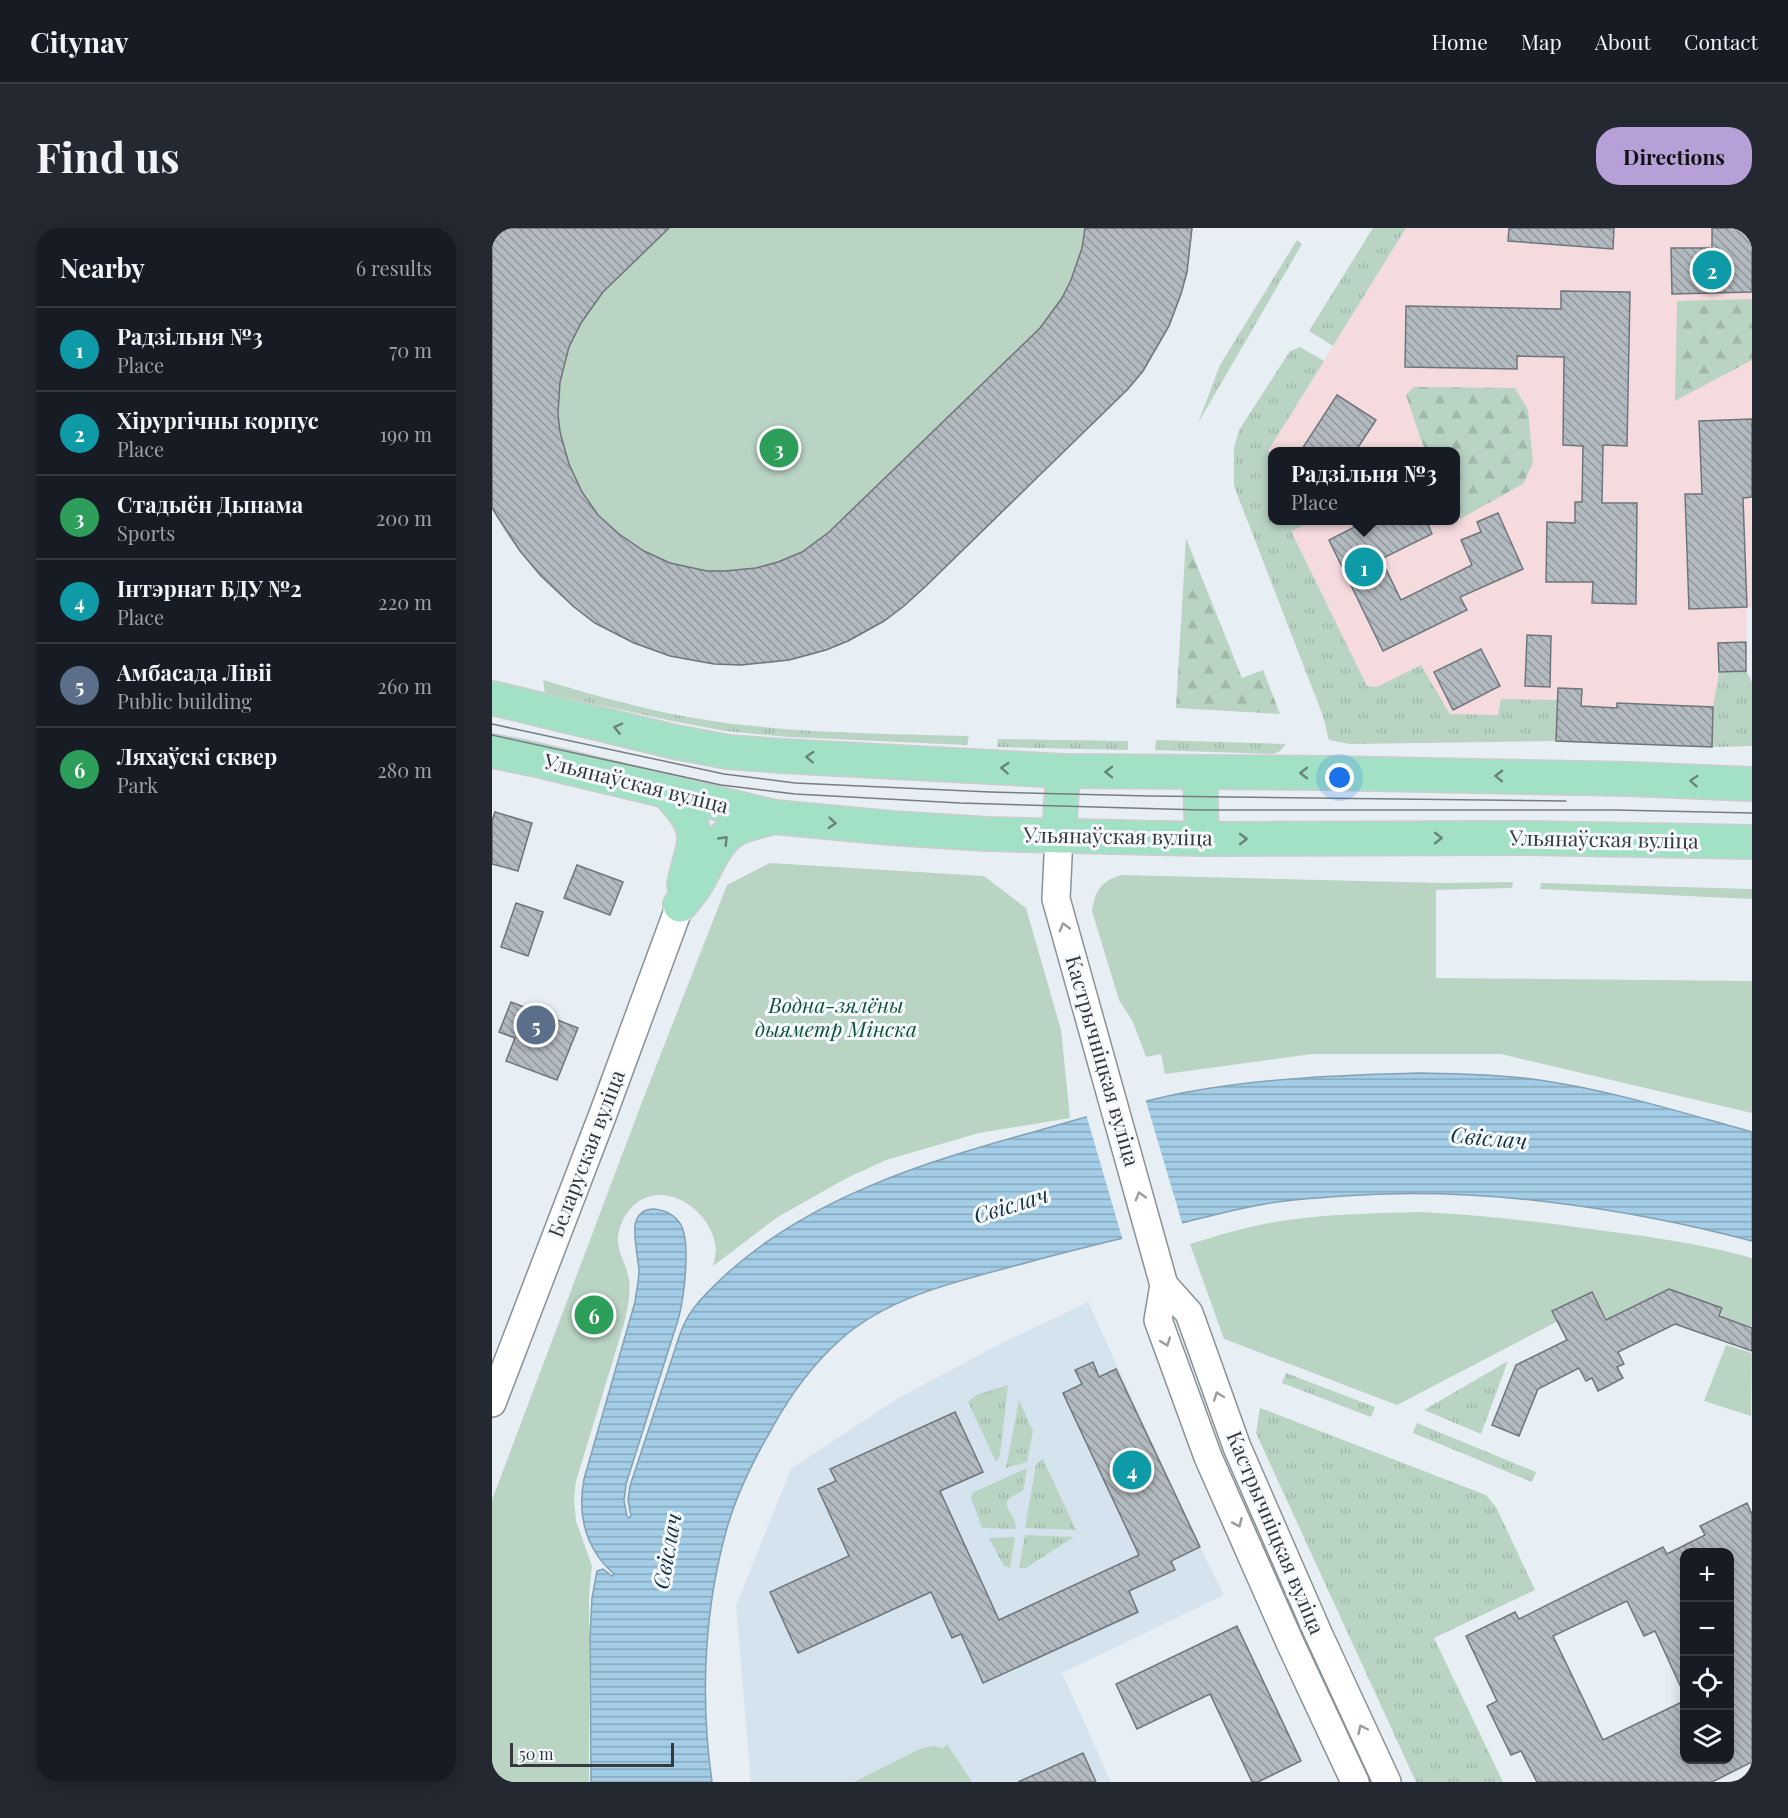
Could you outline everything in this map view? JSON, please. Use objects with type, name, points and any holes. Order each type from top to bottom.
[{"type":"main road","points":[[492,698],[675,742],[728,752],[1063,771],[1340,773],[1752,784]]},
{"type":"main road","name":"Ульянаўская вуліца","points":[[492,751],[774,817],[891,828],[1059,836],[1527,838],[1752,842]]},
{"type":"main road","points":[[1059,836],[1063,771]]},
{"type":"main road","points":[[1200,773],[1202,838]]},
{"type":"main road","points":[[667,791],[684,812],[691,824],[694,836],[680,905]]},
{"type":"main road","points":[[680,905],[726,836],[736,829],[774,817]]},
{"type":"street","name":"Кастрычніцкая вуліца","points":[[1059,836],[1056,899],[1164,1285],[1158,1320],[1208,1457],[1291,1645],[1355,1782]]},
{"type":"street","name":"Беларуская вуліца","points":[[492,1403],[499,1365],[603,1114],[680,905]]},
{"type":"street","name":"Кастрычніцкая вуліца","points":[[1164,1285],[1189,1313],[1237,1447],[1318,1633],[1387,1782]]},
{"type":"shaded area","points":[[1406,228],[1752,228],[1752,607],[1747,607],[1746,671],[1752,682],[1752,746],[1712,747],[1556,741],[1557,726],[1368,717],[1238,499],[1268,451],[1268,525],[1460,525],[1460,447],[1270,447]]},
{"type":"shaded area","points":[[1088,1302],[1224,1595],[1062,1673],[1111,1782],[751,1782],[736,1606],[791,1469],[895,1400],[996,1346]]},
{"type":"green space","points":[[492,228],[1192,228],[1186,272],[1173,314],[1153,353],[1128,389],[926,586],[890,617],[842,644],[799,658],[754,665],[708,663],[664,654],[622,637],[582,613],[547,582],[503,529],[493,510]]},
{"type":"green space","points":[[1373,228],[1406,228],[1333,346],[1309,331]]},
{"type":"green space","points":[[1297,240],[1302,244],[1198,423],[1220,365]]},
{"type":"green space","points":[[1752,299],[1752,360],[1675,401],[1677,301]]},
{"type":"green space","points":[[1300,347],[1324,361],[1270,447],[1268,447],[1268,525],[1304,525],[1291,531],[1367,686],[1377,687],[1421,665],[1450,714],[1498,715],[1501,699],[1558,700],[1556,741],[1350,744],[1329,740],[1323,716],[1234,486],[1234,448],[1239,430],[1290,351]]},
{"type":"green space","points":[[1414,387],[1515,388],[1528,410],[1533,463],[1523,484],[1460,519],[1460,447],[1424,447],[1406,395]]},
{"type":"green space","points":[[1186,538],[1242,678],[1263,670],[1280,714],[1176,708]]},
{"type":"green space","points":[[1746,671],[1752,682],[1752,746],[1712,747],[1713,707],[1719,672]]},
{"type":"green space","points":[[543,680],[634,705],[726,723],[817,731],[969,736],[967,745],[788,737],[725,731],[545,693]]},
{"type":"green space","points":[[998,739],[1128,741],[1128,750],[997,747]]},
{"type":"green space","points":[[1156,740],[1286,744],[1280,751],[1273,754],[1155,750]]},
{"type":"green space","name":"Водна-зялёны дыяметр Мінска","points":[[770,863],[984,876],[1026,908],[1061,1030],[1070,1118],[979,1133],[886,1160],[845,1179],[776,1218],[713,1266],[716,1248],[711,1231],[690,1205],[676,1198],[661,1195],[646,1198],[633,1206],[622,1222],[618,1238],[618,1245],[629,1279],[629,1296],[624,1324],[576,1481],[574,1499],[576,1521],[592,1566],[589,1596],[589,1782],[497,1782],[492,1763],[492,1500],[642,1102],[727,885]]},
{"type":"green space","points":[[1121,875],[1443,883],[1513,882],[1512,888],[1436,890],[1436,978],[1752,981],[1752,1113],[1501,1054],[1312,1054],[1165,1074],[1161,1054],[1146,1057],[1133,1022],[1119,1000],[1092,911],[1100,888],[1108,880]]},
{"type":"green space","points":[[1541,883],[1752,889],[1752,899],[1540,889]]},
{"type":"green space","points":[[1421,1212],[1517,1220],[1630,1234],[1665,1239],[1752,1258],[1752,1327],[1720,1317],[1723,1308],[1668,1290],[1607,1319],[1592,1292],[1553,1311],[1558,1321],[1397,1405],[1224,1339],[1190,1244],[1226,1233],[1288,1220],[1371,1213]]},
{"type":"green space","points":[[1726,1345],[1752,1353],[1751,1416],[1704,1401]]},
{"type":"green space","points":[[1508,1361],[1481,1434],[1424,1410]]},
{"type":"green space","points":[[1286,1373],[1375,1407],[1371,1417],[1282,1383]]},
{"type":"green space","points":[[1008,1385],[1000,1456],[996,1462],[968,1402],[976,1395]]},
{"type":"green space","points":[[1019,1400],[1033,1431],[1027,1462],[1006,1468]]},
{"type":"green space","points":[[1260,1408],[1486,1495],[1496,1507],[1535,1590],[1434,1638],[1503,1782],[1416,1782],[1256,1433]]},
{"type":"green space","points":[[1417,1423],[1536,1472],[1532,1482],[1413,1433]]},
{"type":"green space","points":[[1043,1459],[1076,1530],[1025,1528],[1036,1464]]},
{"type":"green space","points":[[1027,1468],[1023,1491],[1007,1503],[1016,1529],[982,1528],[971,1498],[974,1492]]},
{"type":"green space","points":[[1025,1535],[1074,1537],[1026,1568],[1019,1568]]},
{"type":"green space","points":[[1015,1537],[1010,1568],[1004,1566],[989,1538]]},
{"type":"green space","points":[[947,1744],[972,1782],[854,1782],[922,1748],[934,1746],[943,1748]]},
{"type":"water","name":"Свіслач","points":[[1421,1073],[1504,1076],[1560,1083],[1643,1102],[1752,1132],[1752,1241],[1652,1218],[1549,1202],[1445,1194],[1343,1196],[1284,1201],[1220,1213],[980,1275],[905,1300],[860,1324],[840,1340],[801,1382],[758,1453],[741,1490],[731,1515],[719,1559],[709,1622],[705,1686],[712,1782],[591,1782],[592,1598],[597,1571],[603,1569],[612,1576],[614,1574],[600,1559],[588,1538],[583,1519],[583,1489],[635,1302],[639,1270],[635,1225],[641,1214],[654,1209],[669,1214],[679,1221],[686,1244],[686,1271],[678,1320],[626,1484],[624,1501],[629,1518],[631,1516],[628,1500],[630,1486],[680,1334],[688,1318],[697,1304],[720,1280],[754,1251],[790,1226],[869,1186],[910,1170],[995,1143],[1145,1101],[1212,1088],[1272,1081],[1331,1076]]},
{"type":"pier","points":[[1145,1098],[1183,1226],[1123,1241],[1086,1114]]},
{"type":"building","points":[[492,228],[669,228],[603,292],[581,323],[569,347],[560,382],[558,414],[560,432],[569,464],[582,492],[598,515],[619,534],[644,551],[670,563],[707,571],[725,571],[756,568],[778,562],[802,552],[829,532],[1040,328],[1062,298],[1071,280],[1082,248],[1085,228],[1192,228],[1187,272],[1181,294],[1169,326],[1143,371],[1128,389],[926,586],[884,621],[848,641],[826,650],[789,660],[741,665],[714,664],[670,656],[634,643],[595,623],[541,576],[520,551],[492,508]]},
{"type":"building","points":[[1509,228],[1614,228],[1613,249],[1508,241]]},
{"type":"building","points":[[1712,228],[1752,228],[1752,292],[1672,294],[1671,248],[1712,248]]},
{"type":"building","points":[[1561,291],[1630,292],[1627,446],[1603,445],[1602,503],[1637,503],[1636,604],[1592,603],[1593,582],[1546,582],[1547,522],[1575,523],[1575,502],[1582,502],[1583,446],[1563,445],[1564,357],[1517,356],[1517,369],[1405,367],[1406,306],[1561,309]]},
{"type":"building","points":[[1337,395],[1376,420],[1358,447],[1303,447]]},
{"type":"building","points":[[1752,419],[1752,497],[1743,498],[1747,607],[1689,609],[1685,494],[1702,494],[1699,421]]},
{"type":"building","points":[[1498,513],[1523,569],[1460,597],[1467,610],[1383,651],[1329,540],[1358,525],[1428,525],[1432,534],[1381,559],[1401,600],[1472,565],[1461,540],[1481,532],[1477,522]]},
{"type":"building","points":[[1527,635],[1551,636],[1550,687],[1525,686]]},
{"type":"building","points":[[1746,642],[1746,671],[1719,672],[1718,643]]},
{"type":"building","points":[[1481,649],[1500,686],[1453,710],[1434,672]]},
{"type":"building","points":[[1558,688],[1582,689],[1581,706],[1617,708],[1617,703],[1713,707],[1712,747],[1556,741]]},
{"type":"building","points":[[495,812],[532,823],[518,871],[492,864],[492,821]]},
{"type":"building","points":[[577,865],[623,882],[610,915],[564,898]]},
{"type":"building","points":[[516,903],[543,912],[528,956],[501,947]]},
{"type":"building","points":[[511,1002],[578,1028],[557,1080],[506,1061],[515,1038],[499,1032]]},
{"type":"building","points":[[1669,1289],[1722,1308],[1719,1316],[1752,1328],[1752,1351],[1675,1324],[1618,1352],[1624,1364],[1617,1367],[1623,1378],[1598,1391],[1592,1378],[1586,1381],[1579,1368],[1538,1389],[1519,1436],[1492,1425],[1516,1365],[1567,1340],[1552,1311],[1592,1292],[1606,1320]]},
{"type":"building","points":[[1093,1362],[1099,1377],[1116,1369],[1200,1547],[1171,1561],[1175,1570],[1129,1591],[1138,1612],[983,1683],[961,1634],[952,1638],[931,1592],[798,1653],[770,1592],[849,1556],[818,1489],[836,1481],[830,1469],[955,1412],[983,1472],[940,1491],[999,1620],[1139,1555],[1063,1393],[1082,1384],[1075,1370]]},
{"type":"building","points":[[1747,1503],[1752,1514],[1752,1762],[1712,1782],[1537,1782],[1521,1751],[1511,1755],[1487,1706],[1497,1701],[1466,1636],[1515,1612],[1519,1619],[1663,1547],[1667,1554],[1705,1535],[1700,1526]],"holes":[[[1680,1548],[1734,1548],[1734,1764],[1680,1764],[1680,1703],[1603,1740],[1553,1636],[1627,1601],[1644,1636],[1655,1631],[1680,1685]]]},
{"type":"building","points":[[1237,1626],[1301,1761],[1258,1782],[1252,1782],[1210,1694],[1137,1729],[1116,1684]]},
{"type":"building","points":[[1083,1753],[1096,1782],[1018,1782]]},
{"type":"tram line","points":[[492,724],[724,774],[795,783],[990,792],[1150,796],[1566,801]]},
{"type":"tram line","points":[[492,735],[721,785],[795,794],[960,803],[1201,810],[1615,810],[1752,813]]},
{"type":"place","name":"Хірургічны корпус","points":[[1712,270]]},
{"type":"place","name":"Стадыён Дынама","points":[[779,448]]},
{"type":"place","name":"Радзільня №3","points":[[1364,567]]},
{"type":"place","name":"Амбасада Лівіі","points":[[536,1025]]},
{"type":"place","name":"Ляхаўскі сквер","points":[[594,1315]]},
{"type":"place","name":"Інтэрнат БДУ №2","points":[[1132,1470]]}]
